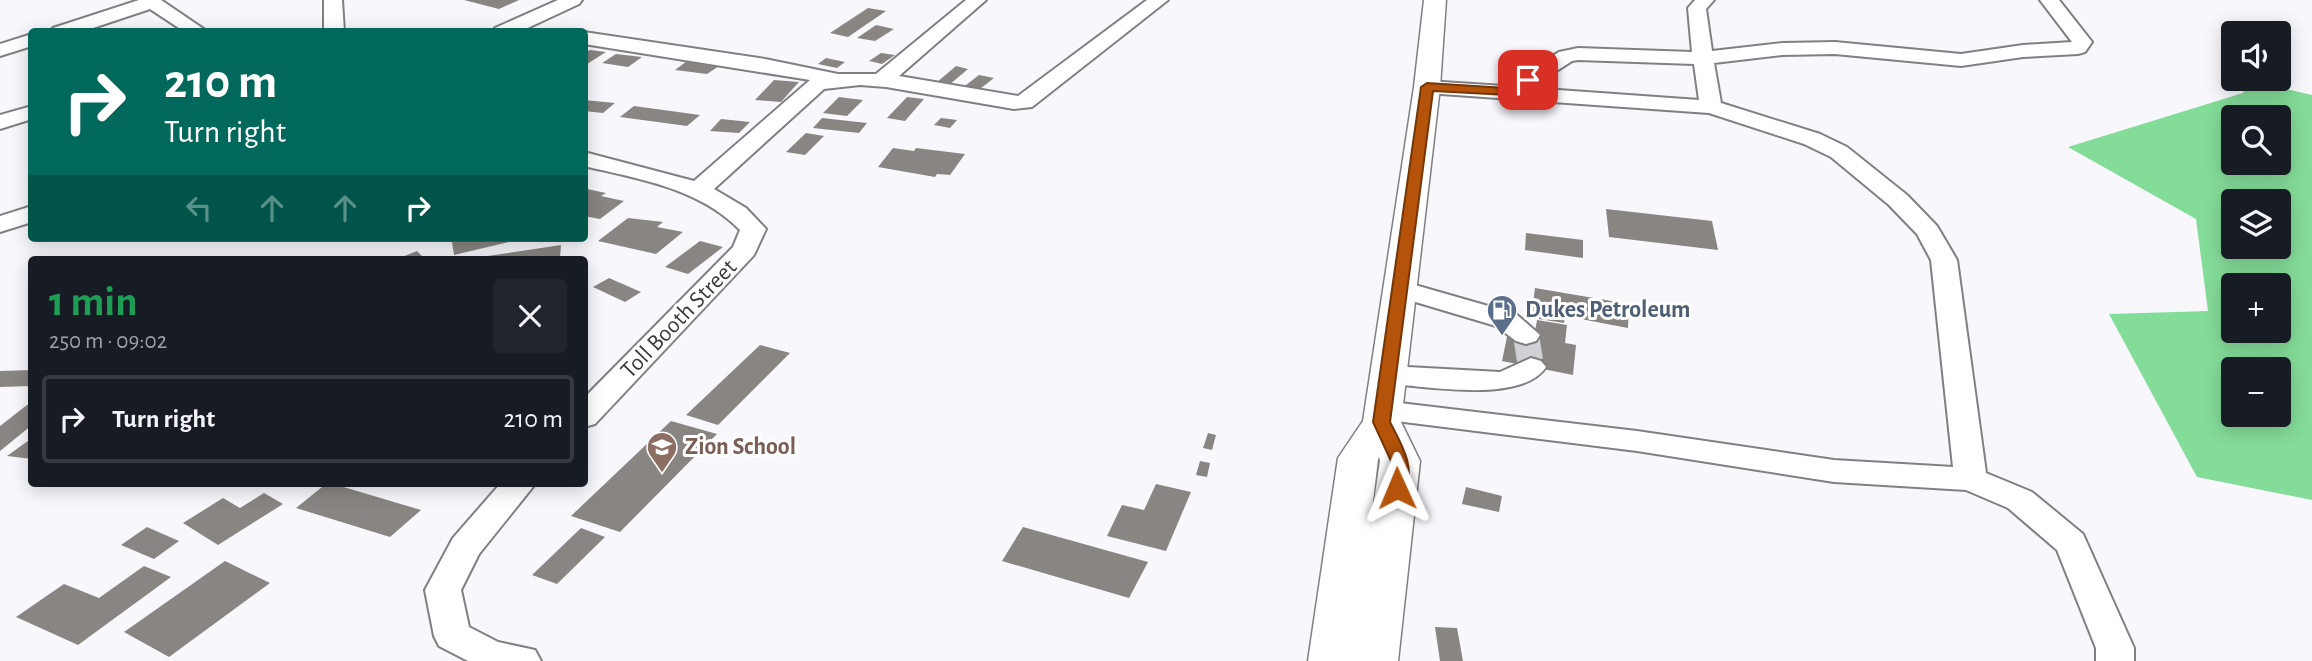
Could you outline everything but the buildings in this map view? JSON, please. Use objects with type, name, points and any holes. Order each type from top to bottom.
[{"type":"main road","points":[[1332,661],[1358,458],[1382,416],[1389,375],[1427,87],[1435,0]]},
{"type":"main road","points":[[1374,661],[1400,461],[1382,416]]},
{"type":"street","points":[[333,0],[334,28]]},
{"type":"street","points":[[509,28],[573,0]]},
{"type":"street","points":[[881,80],[977,0]]},
{"type":"street","points":[[588,39],[765,65],[833,79],[881,80],[1014,103],[1024,102],[1159,0]]},
{"type":"street","points":[[1705,0],[1697,8],[1697,18],[1711,107]]},
{"type":"street","points":[[1508,92],[1566,57],[1578,54],[1704,58],[1782,49],[1835,48],[1961,60],[2023,51],[2078,48],[2082,42],[2049,0]]},
{"type":"street","points":[[72,28],[150,1],[193,28]]},
{"type":"street","points":[[0,50],[28,41]]},
{"type":"street","points":[[698,190],[817,85],[833,79]]},
{"type":"street","points":[[1427,87],[1711,107],[1812,139],[1839,152],[1879,183],[1928,231],[1944,260],[1971,479]]},
{"type":"street","points":[[0,122],[28,113]]},
{"type":"street","name":"Toll Booth Street","points":[[588,160],[698,190],[740,213],[753,229],[745,250],[588,413]]},
{"type":"street","points":[[0,225],[28,214]]},
{"type":"street","points":[[1401,289],[1506,320],[1527,335]]},
{"type":"street","points":[[1389,375],[1500,381],[1515,377],[1531,367]]},
{"type":"street","points":[[1382,416],[1637,441],[1834,471],[1971,479],[2020,500],[2071,543],[2115,648],[2115,661]]},
{"type":"street","points":[[517,487],[465,547],[443,590],[452,636],[492,656],[522,661]]},
{"type":"green space","points":[[2291,90],[2312,95],[2312,500],[2197,477],[2109,314],[2208,311],[2196,219],[2068,147],[2243,91]]},
{"type":"tunnel","points":[[1526,335],[1531,367]]},
{"type":"place","name":"Dukes Petroleum","points":[[1502,337]]},
{"type":"place","name":"Zion School","points":[[662,474]]},
{"type":"route","points":[[1397,488],[1400,461],[1382,422],[1427,87],[1508,92],[1528,80]]}]
